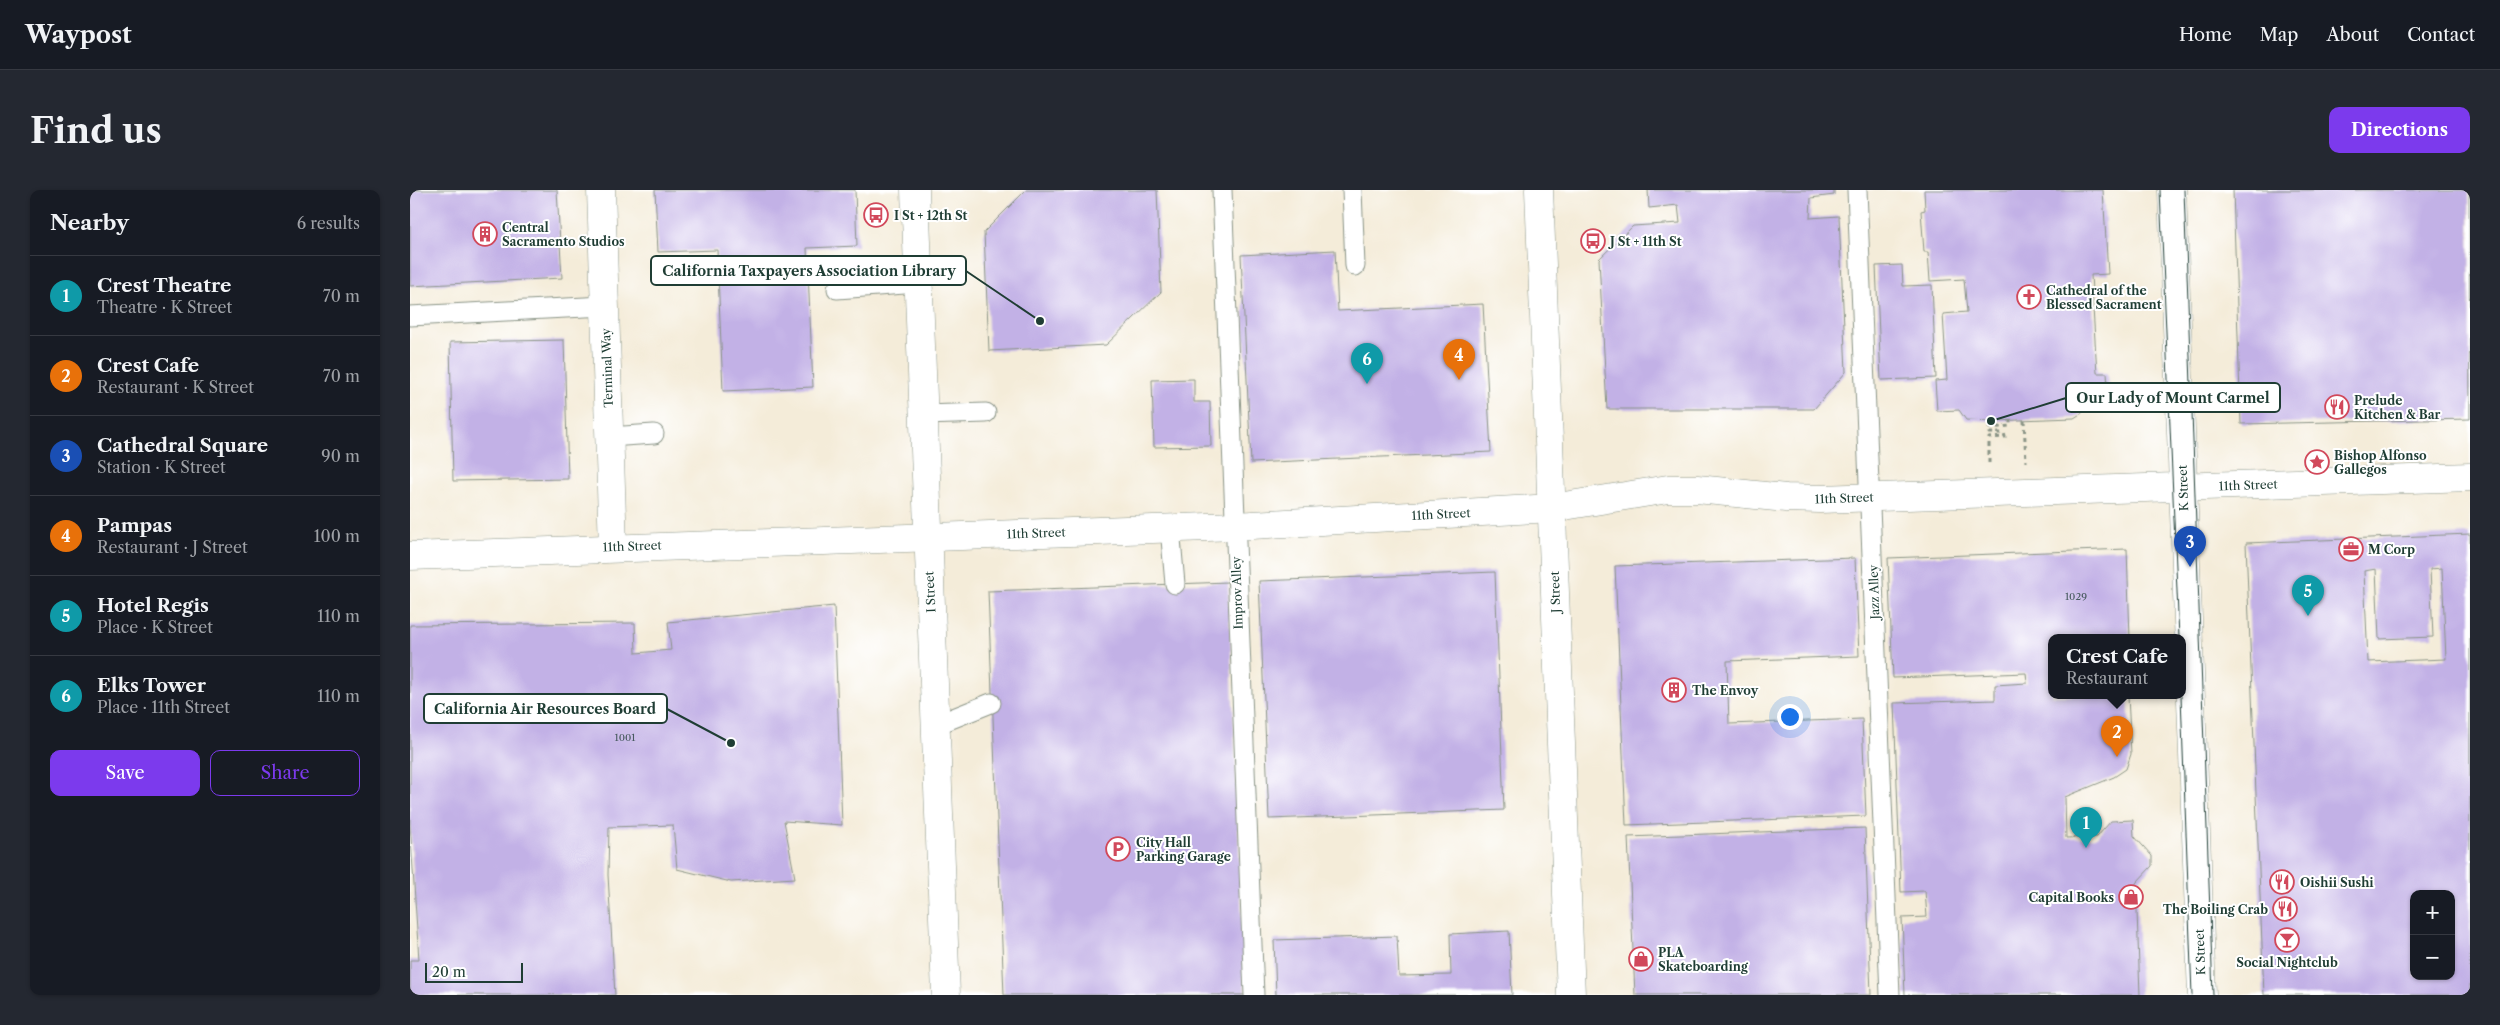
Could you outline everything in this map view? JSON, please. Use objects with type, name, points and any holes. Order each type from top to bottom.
[{"type":"street","name":"Terminal Way","points":[[601,190],[613,547]]},
{"type":"street","name":"I Street","points":[[915,190],[946,995]]},
{"type":"street","name":"J Street","points":[[1539,190],[1571,995]]},
{"type":"street","name":"K Street","points":[[2172,190],[2202,995]]},
{"type":"street","name":"11th Street","points":[[410,556],[613,547],[1235,526],[1552,508],[1668,489],[1697,489],[1786,498],[1870,497],[2470,478]]},
{"type":"lane","name":"Improv Alley","points":[[1222,190],[1254,995]]},
{"type":"lane","points":[[1352,190],[1355,266]]},
{"type":"lane","name":"Jazz Alley","points":[[1858,190],[1890,995]]},
{"type":"lane","points":[[837,289],[918,283]]},
{"type":"lane","points":[[410,316],[605,306]]},
{"type":"lane","points":[[923,415],[986,413]]},
{"type":"lane","points":[[609,437],[654,434]]},
{"type":"lane","points":[[1170,528],[1174,584]]},
{"type":"lane","points":[[936,725],[991,703]]},
{"type":"path","points":[[1989,493],[1990,438],[2005,437],[2004,433],[1990,433],[1990,428],[2010,426],[2010,420]]},
{"type":"path","points":[[2024,420],[2025,452]]},
{"type":"building","name":"Central Sacramento Studios","points":[[410,190],[557,190],[562,278],[410,286]]},
{"type":"building","points":[[655,190],[855,190],[857,246],[807,248],[813,387],[723,391],[717,250],[658,252]]},
{"type":"building","points":[[1026,190],[1157,190],[1161,292],[1106,345],[989,351],[984,232]]},
{"type":"building","points":[[1648,190],[1834,190],[1834,195],[1811,198],[1810,218],[1839,216],[1846,372],[1814,409],[1607,409],[1599,259],[1633,226],[1680,223],[1678,205],[1649,208]]},
{"type":"building","name":"Cathedral of the Blessed Sacrament","points":[[1924,190],[2103,190],[2108,274],[2091,275],[2097,373],[2107,373],[2109,404],[2084,406],[2082,413],[2074,418],[1966,420],[1959,410],[1937,411],[1935,381],[1947,380],[1943,314],[1967,312],[1964,279],[1930,281],[1928,252],[1924,252],[1921,211],[1925,210]]},
{"type":"building","points":[[2233,190],[2469,190],[2470,419],[2241,424]]},
{"type":"building","points":[[1335,250],[1338,311],[1483,304],[1491,452],[1251,463],[1241,255]]},
{"type":"building","points":[[1902,265],[1903,286],[1932,285],[1936,378],[1881,380],[1876,266]]},
{"type":"building","points":[[564,340],[568,479],[453,481],[450,342]]},
{"type":"building","points":[[1194,379],[1194,402],[1210,402],[1211,446],[1154,447],[1152,380]]},
{"type":"building","points":[[2470,534],[2470,995],[2264,995],[2246,543]],"holes":[[[2442,568],[2446,659],[2368,662],[2364,571],[2376,569],[2379,639],[2433,637],[2430,569]]]},
{"type":"building","points":[[2127,549],[2130,634],[2048,634],[2048,699],[2128,699],[2131,754],[2126,769],[2114,777],[2065,797],[2066,838],[2097,837],[2111,821],[2133,820],[2134,836],[2152,856],[2152,866],[2136,883],[2140,995],[1905,995],[1902,918],[1927,917],[1925,891],[1901,892],[1894,703],[1995,700],[1995,685],[2027,683],[2026,673],[1893,678],[1888,558]]},
{"type":"building","name":"The Envoy","points":[[1855,558],[1859,656],[1727,661],[1729,724],[1862,719],[1866,816],[1626,825],[1615,566]]},
{"type":"building","points":[[1495,572],[1504,810],[1269,819],[1259,581]]},
{"type":"building","name":"City Hall Parking Garage","points":[[1228,582],[1245,995],[1004,995],[988,591]]},
{"type":"building","points":[[834,606],[842,825],[784,821],[795,878],[731,882],[677,869],[673,825],[609,827],[608,875],[615,995],[410,995],[410,960],[419,960],[410,824],[410,625],[635,623],[636,653],[671,650],[668,622]]},
{"type":"building","points":[[1865,828],[1871,995],[1635,995],[1628,837]]},
{"type":"building","points":[[1509,931],[1512,995],[1276,995],[1274,940],[1397,936],[1399,976],[1451,975],[1450,934]]},
{"type":"tram line","points":[[2160,190],[2179,634]]},
{"type":"tram line","points":[[2184,190],[2213,995]]},
{"type":"tram line","points":[[2181,699],[2192,995]]},
{"type":"place","name":"I St + 12th St","points":[[876,215]]},
{"type":"place","name":"Central Sacramento Studios","points":[[485,234]]},
{"type":"place","name":"J St + 11th St","points":[[1593,241]]},
{"type":"place","name":"Cathedral of the Blessed Sacrament","points":[[2029,297]]},
{"type":"place","name":"California Taxpayers Association Library","points":[[1040,321]]},
{"type":"place","name":"Pampas","points":[[1459,380]]},
{"type":"place","name":"Elks Tower","points":[[1367,384]]},
{"type":"place","name":"Prelude Kitchen & Bar","points":[[2337,407]]},
{"type":"place","name":"Our Lady of Mount Carmel","points":[[1991,421]]},
{"type":"place","name":"Bishop Alfonso Gallegos","points":[[2317,462]]},
{"type":"place","name":"M Corp","points":[[2351,549]]},
{"type":"place","name":"Cathedral Square","points":[[2190,567]]},
{"type":"place","name":"Hotel Regis","points":[[2308,616]]},
{"type":"place","name":"The Envoy","points":[[1674,690]]},
{"type":"place","name":"California Air Resources Board","points":[[731,743]]},
{"type":"place","name":"Crest Cafe","points":[[2117,757]]},
{"type":"place","name":"Crest Theatre","points":[[2086,848]]},
{"type":"place","name":"City Hall Parking Garage","points":[[1118,849]]},
{"type":"place","name":"Oishii Sushi","points":[[2282,882]]},
{"type":"place","name":"Capital Books","points":[[2131,897]]},
{"type":"place","name":"The Boiling Crab","points":[[2285,909]]},
{"type":"place","name":"Social Nightclub","points":[[2287,940]]},
{"type":"place","name":"PLA Skateboarding","points":[[1641,959]]}]
